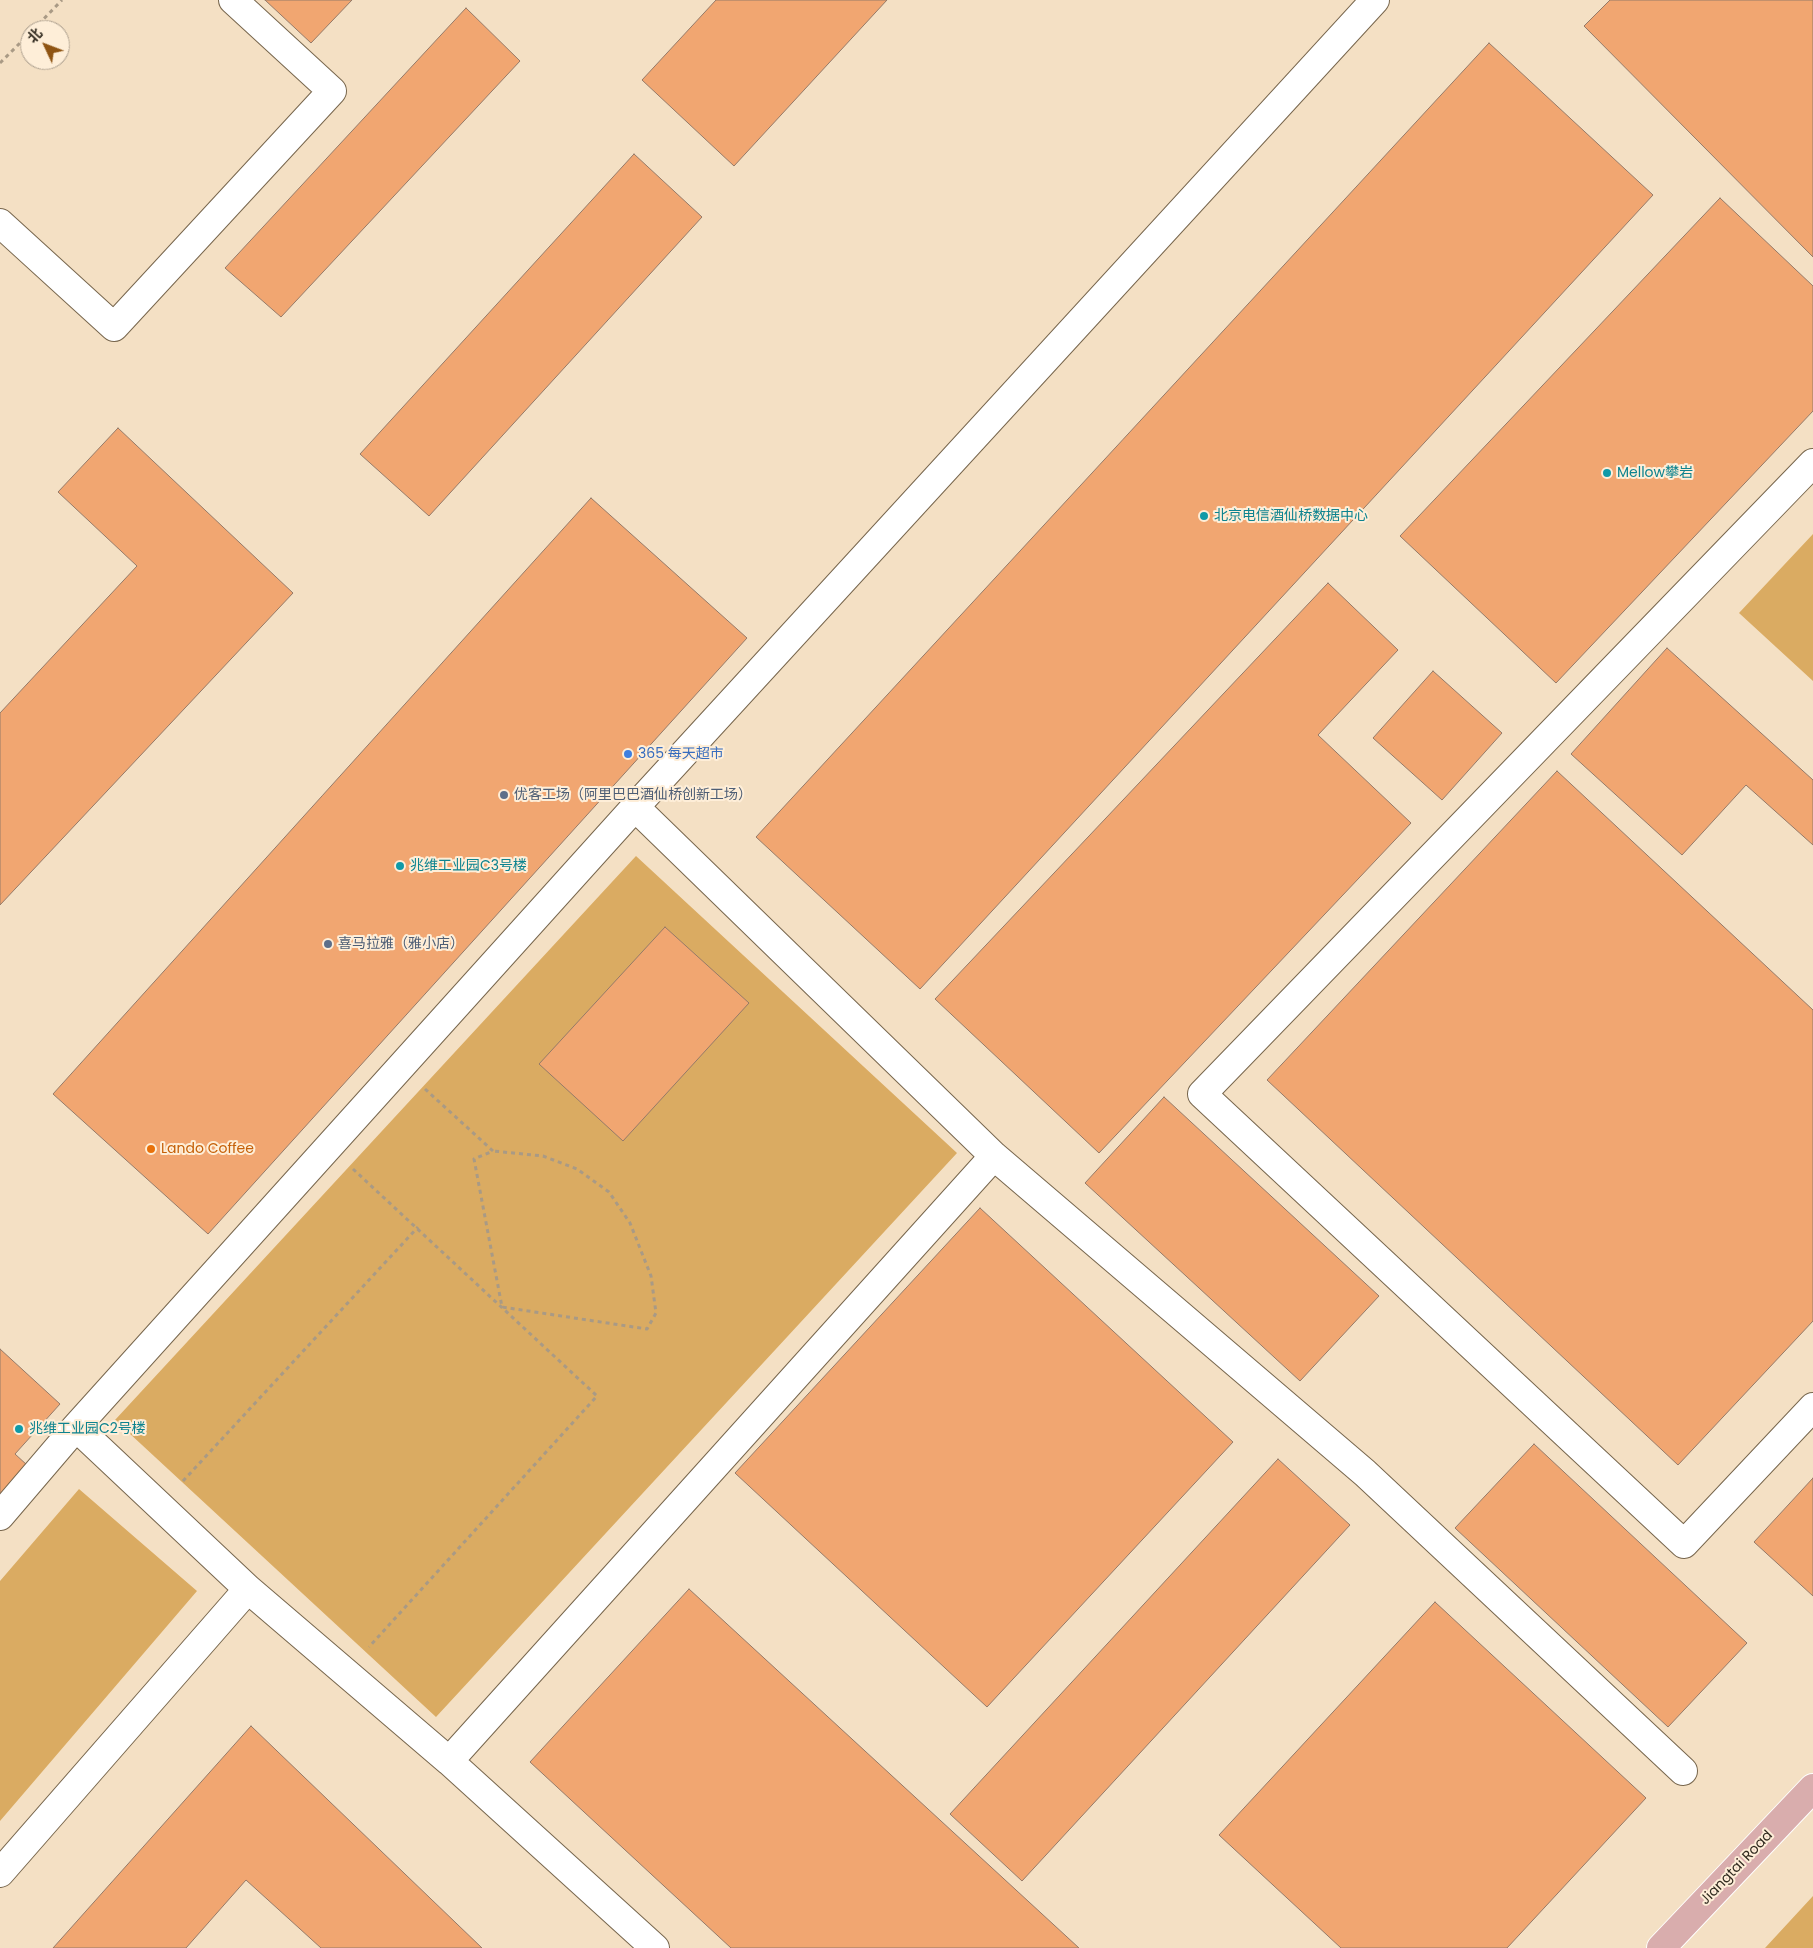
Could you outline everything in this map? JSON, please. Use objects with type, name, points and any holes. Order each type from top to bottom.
[{"type":"main road","name":"Jiangtai Road","points":[[1661,1948],[1813,1788]]},
{"type":"street","points":[[0,222],[114,327],[332,91],[233,0]]},
{"type":"street","points":[[0,1516],[76,1427],[635,808],[1374,0]]},
{"type":"street","points":[[1813,463],[1202,1094],[1684,1544],[1813,1407]]},
{"type":"street","points":[[635,808],[994,1156],[1365,1473],[1683,1771]]},
{"type":"street","points":[[449,1761],[994,1156]]},
{"type":"street","points":[[76,1427],[248,1589],[449,1761],[655,1948]]},
{"type":"street","points":[[0,1874],[248,1589]]},
{"type":"path","points":[[42,20],[62,0]]},
{"type":"path","points":[[0,63],[20,42]]},
{"type":"path","points":[[401,1067],[492,1151]]},
{"type":"path","points":[[329,1147],[418,1227],[597,1396],[346,1672]]},
{"type":"path","points":[[492,1151],[543,1156],[577,1169],[609,1192],[630,1223],[651,1276],[656,1313],[647,1329],[502,1307],[474,1159],[492,1151]]},
{"type":"path","points":[[161,1506],[418,1227]]},
{"type":"shaded area","points":[[1813,534],[1813,681],[1739,613]]},
{"type":"shaded area","points":[[636,856],[957,1153],[436,1717],[115,1420]]},
{"type":"shaded area","points":[[79,1489],[197,1591],[0,1821],[0,1581]]},
{"type":"shaded area","points":[[1813,1896],[1813,1948],[1765,1948]]},
{"type":"building","points":[[265,0],[352,0],[311,43]]},
{"type":"building","points":[[716,0],[887,0],[734,166],[642,80]]},
{"type":"building","points":[[1610,0],[1813,0],[1813,257],[1584,26]]},
{"type":"building","points":[[466,8],[520,61],[281,317],[225,268]]},
{"type":"building","name":"北京电信酒仙桥数据中心","points":[[1489,43],[1653,195],[920,989],[756,837]]},
{"type":"building","points":[[634,154],[702,217],[429,516],[360,454]]},
{"type":"building","name":"Mellow攀岩","points":[[1720,198],[1813,286],[1813,411],[1556,683],[1400,536]]},
{"type":"building","points":[[118,428],[293,593],[0,905],[0,713],[137,566],[58,492]]},
{"type":"building","name":"兆维工业园C3号楼","points":[[591,498],[747,638],[208,1234],[53,1094]]},
{"type":"building","points":[[1328,583],[1398,650],[1318,735],[1411,823],[1099,1153],[935,999]]},
{"type":"building","points":[[1667,648],[1813,780],[1813,845],[1746,785],[1682,855],[1571,754]]},
{"type":"building","points":[[1433,671],[1502,733],[1442,800],[1373,738]]},
{"type":"building","points":[[1557,771],[1813,1010],[1813,1321],[1678,1465],[1267,1080]]},
{"type":"building","points":[[665,927],[749,1003],[623,1141],[539,1064]]},
{"type":"building","points":[[1164,1097],[1379,1296],[1300,1381],[1085,1183]]},
{"type":"building","points":[[980,1208],[1233,1442],[987,1707],[735,1473]]},
{"type":"building","name":"兆维工业园C2号楼","points":[[0,1349],[60,1404],[15,1454],[27,1465],[0,1495]]},
{"type":"building","points":[[1534,1444],[1747,1643],[1668,1727],[1455,1528]]},
{"type":"building","points":[[1278,1459],[1350,1525],[1022,1881],[950,1814]]},
{"type":"building","points":[[1813,1478],[1813,1596],[1754,1542]]},
{"type":"building","points":[[689,1589],[1079,1948],[731,1948],[530,1762]]},
{"type":"building","points":[[1435,1602],[1646,1798],[1507,1948],[1341,1948],[1219,1835]]},
{"type":"building","points":[[251,1726],[482,1948],[321,1948],[246,1880],[186,1948],[53,1948]]},
{"type":"place","name":"Mellow攀岩","points":[[1607,473]]},
{"type":"place","name":"北京电信酒仙桥数据中心","points":[[1204,516]]},
{"type":"place","name":"365 每天超市","points":[[628,754]]},
{"type":"place","name":"优客工场（阿里巴巴酒仙桥创新工场）","points":[[504,795]]},
{"type":"place","name":"兆维工业园C3号楼","points":[[400,866]]},
{"type":"place","name":"喜马拉雅（雅小店）","points":[[328,944]]},
{"type":"place","name":"Lando Coffee","points":[[151,1149]]},
{"type":"place","name":"兆维工业园C2号楼","points":[[19,1429]]}]
